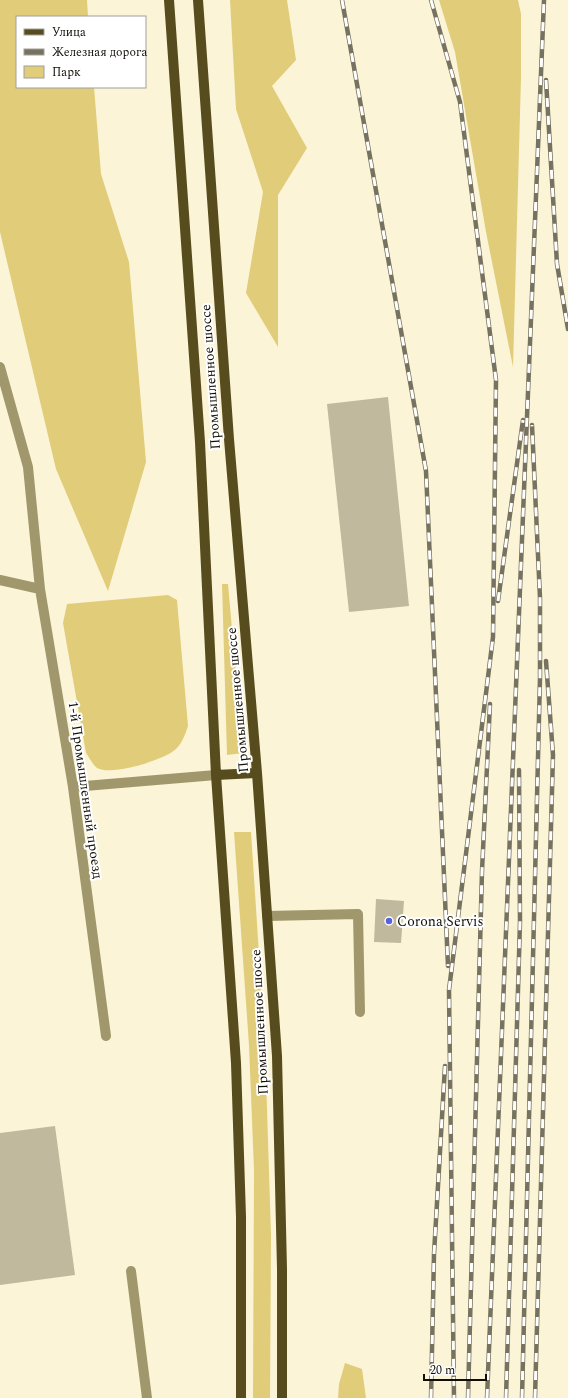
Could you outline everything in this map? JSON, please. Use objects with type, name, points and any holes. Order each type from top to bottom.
[{"type":"main road","name":"Промышленное шоссе","points":[[169,0],[200,442],[216,775],[236,1063],[241,1217],[241,1398]]},
{"type":"main road","name":"Промышленное шоссе","points":[[198,0],[228,439],[257,773],[277,1056],[282,1269],[282,1398]]},
{"type":"main road","points":[[216,775],[257,773]]},
{"type":"lane","name":"1-й Промышленный проезд","points":[[0,367],[28,467],[40,589],[73,787],[106,1036]]},
{"type":"lane","points":[[0,580],[40,589]]},
{"type":"lane","points":[[73,787],[216,775]]},
{"type":"lane","points":[[267,916],[358,914],[360,1012]]},
{"type":"lane","points":[[131,1271],[147,1398]]},
{"type":"green space","points":[[0,0],[87,0],[88,16],[16,16],[16,88],[94,88],[101,174],[129,262],[146,462],[108,591],[56,469],[0,232]]},
{"type":"green space","points":[[230,0],[287,0],[296,60],[272,86],[307,148],[278,195],[278,347],[246,293],[263,192],[236,109]]},
{"type":"green space","points":[[439,0],[518,0],[521,14],[521,77],[513,367],[486,232],[455,52]]},
{"type":"green space","points":[[222,584],[228,584],[243,753],[227,755]]},
{"type":"green space","points":[[168,595],[177,600],[188,726],[184,737],[175,750],[165,756],[146,763],[124,769],[104,770],[97,768],[86,753],[63,623],[67,604]]},
{"type":"green space","points":[[234,832],[251,832],[265,1046],[271,1235],[270,1398],[253,1398],[254,1170],[249,1045]]},
{"type":"green space","points":[[345,1363],[362,1369],[366,1398],[338,1398],[339,1384]]},
{"type":"building","points":[[388,397],[409,606],[349,612],[327,404]]},
{"type":"building","name":"Corona Servis","points":[[376,899],[404,901],[401,943],[374,942]]},
{"type":"building","points":[[55,1126],[75,1275],[0,1285],[0,1133]]},
{"type":"railway","points":[[342,0],[426,471],[448,966]]},
{"type":"railway","points":[[431,0],[460,102],[496,380],[493,637],[449,990],[454,1398]]},
{"type":"railway","points":[[487,1398],[544,0]]},
{"type":"railway","points":[[546,80],[557,264],[568,329]]},
{"type":"railway","points":[[498,601],[523,420]]},
{"type":"railway","points":[[522,1398],[540,678],[540,598],[532,425]]},
{"type":"railway","points":[[535,1398],[553,755],[546,661]]},
{"type":"railway","points":[[468,1398],[482,871],[490,704]]},
{"type":"railway","points":[[506,1398],[520,922],[519,770]]},
{"type":"railway","points":[[431,1398],[434,1254],[445,1066]]},
{"type":"place","name":"Corona Servis","points":[[389,921]]}]
